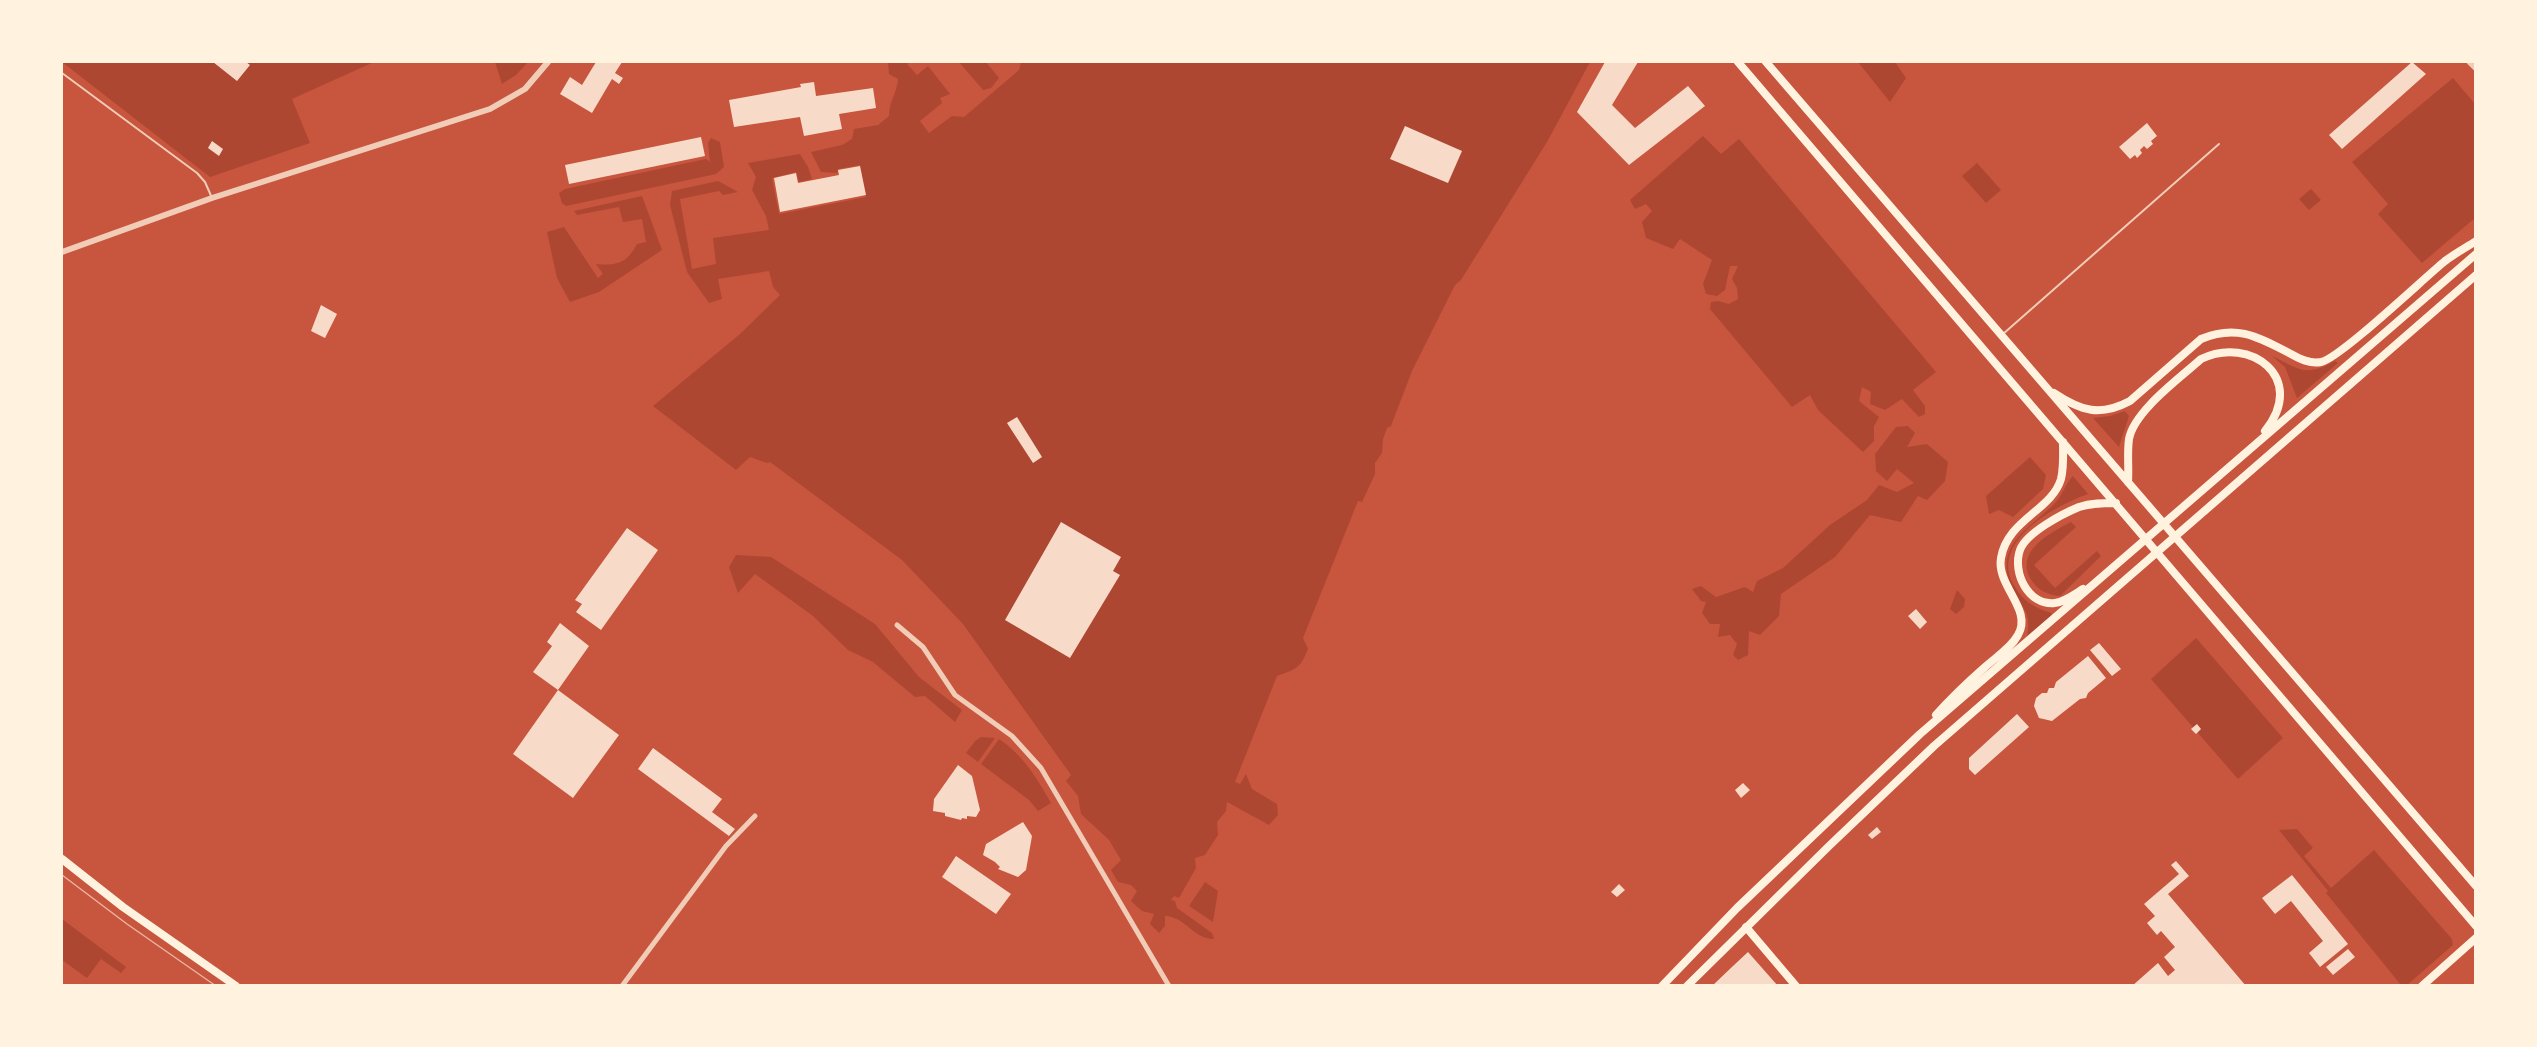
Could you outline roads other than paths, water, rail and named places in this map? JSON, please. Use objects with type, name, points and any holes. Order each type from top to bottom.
[{"type":"main road","points":[[1738,62],[2475,926]]},
{"type":"main road","points":[[1766,62],[2475,886]]},
{"type":"main road","points":[[2046,388],[2070,403],[2088,410],[2116,408],[2130,400],[2201,339],[2214,333],[2230,331],[2249,333],[2301,359],[2323,362],[2350,342],[2446,260],[2475,241]]},
{"type":"main road","points":[[1662,986],[1737,908],[1920,734],[2475,254]]},
{"type":"main road","points":[[1687,986],[1932,748],[2475,275]]},
{"type":"main road","points":[[2128,482],[2129,439],[2134,424],[2143,412],[2201,359],[2224,352],[2240,353],[2269,368],[2278,379],[2282,397],[2279,410],[2251,449]]},
{"type":"main road","points":[[1920,734],[1954,695],[2013,643],[2021,629],[2022,618],[2001,573],[2001,559],[2004,547],[2018,525],[2046,500],[2060,481],[2063,466],[2063,442]]},
{"type":"main road","points":[[2100,580],[2057,603],[2047,604],[2037,599],[2024,585],[2017,569],[2020,548],[2026,540],[2080,507],[2116,503]]},
{"type":"main road","points":[[62,859],[131,913],[236,986]]},
{"type":"main road","points":[[1746,927],[1796,986]]},
{"type":"main road","points":[[2422,986],[2475,939]]},
{"type":"street","points":[[62,252],[212,198],[490,109],[525,89],[548,62]]},
{"type":"street","points":[[2469,62],[2475,69]]},
{"type":"street","points":[[897,625],[923,646],[955,695],[1012,736],[1041,768],[1169,986]]},
{"type":"street","points":[[622,986],[726,846],[755,816]]},
{"type":"lane","points":[[62,74],[197,173],[205,182],[212,198]]},
{"type":"lane","points":[[2001,336],[2219,144]]},
{"type":"tram line","points":[[62,875],[216,986]]}]
